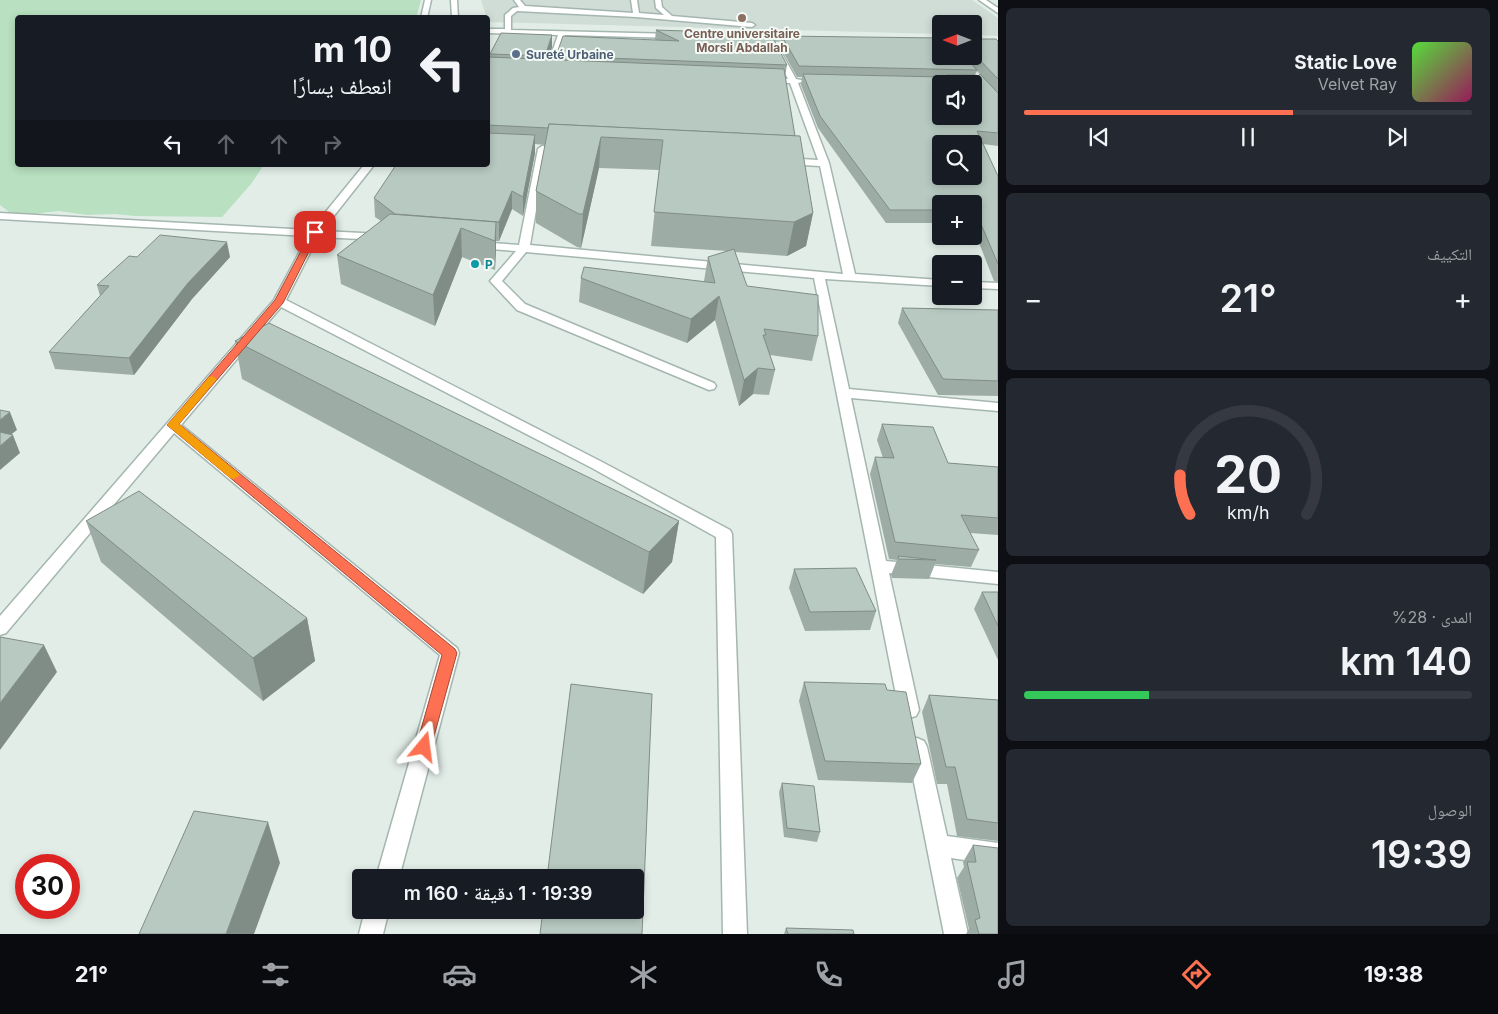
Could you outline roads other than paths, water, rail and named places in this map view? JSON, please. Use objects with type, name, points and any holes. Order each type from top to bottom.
[{"type":"street","points":[[425,15],[428,0]]},
{"type":"street","points":[[454,0],[456,15]]},
{"type":"street","points":[[518,0],[523,8]]},
{"type":"street","points":[[634,0],[636,15]]},
{"type":"street","points":[[658,0],[659,8],[669,16]]},
{"type":"street","points":[[982,0],[998,11]]},
{"type":"street","points":[[508,32],[508,15],[515,9],[523,8],[669,16],[752,25]]},
{"type":"street","points":[[490,31],[681,36]]},
{"type":"street","points":[[549,72],[562,33]]},
{"type":"street","points":[[740,38],[808,39]]},
{"type":"street","points":[[770,38],[794,81],[824,163],[850,278]]},
{"type":"street","points":[[540,72],[559,73]]},
{"type":"street","points":[[754,80],[813,81]]},
{"type":"street","points":[[572,150],[538,149],[524,248],[496,281],[521,307],[709,386]]},
{"type":"street","points":[[776,160],[824,163]]},
{"type":"street","points":[[0,628],[279,301],[315,232],[367,167]]},
{"type":"street","points":[[0,216],[315,232],[395,238]]},
{"type":"street","points":[[464,244],[850,278]]},
{"type":"street","points":[[524,248],[819,276],[932,283]]},
{"type":"street","points":[[819,276],[956,934]]},
{"type":"street","points":[[982,285],[998,286]]},
{"type":"street","points":[[279,301],[597,465],[724,534],[734,934]]},
{"type":"street","points":[[843,393],[998,407]]},
{"type":"street","points":[[173,425],[450,653],[390,869]]},
{"type":"street","points":[[879,566],[998,578]]},
{"type":"street","points":[[937,845],[998,854]]},
{"type":"street","points":[[371,934],[375,919]]},
{"type":"place","name":"Centre universitaire Morsli Abdallah","points":[[742,18]]},
{"type":"place","name":"Sureté Urbaine","points":[[516,54]]},
{"type":"place","name":"P","points":[[475,264]]}]
